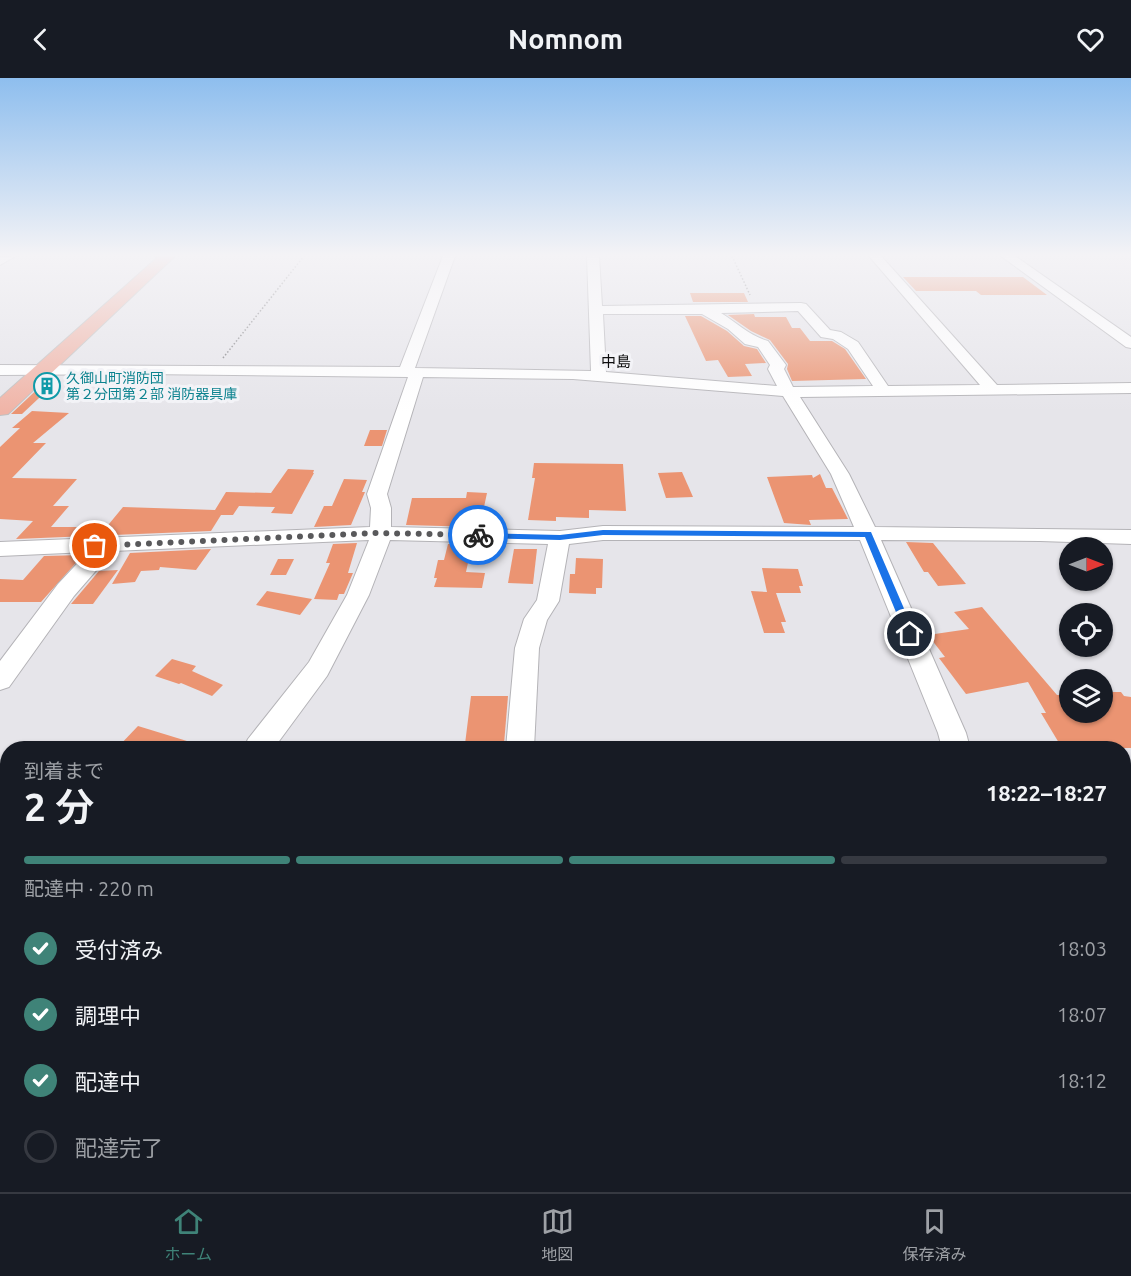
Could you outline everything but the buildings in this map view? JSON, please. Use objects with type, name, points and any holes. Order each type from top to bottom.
[{"type":"main road","points":[[0,409],[111,308]]},
{"type":"street","points":[[263,741],[318,669],[358,595],[380,538],[378,533],[381,508],[377,494],[432,308]]},
{"type":"street","points":[[599,375],[596,310],[779,308]]},
{"type":"street","points":[[802,308],[826,334],[836,334],[847,339],[883,390]]},
{"type":"street","points":[[921,308],[991,388]]},
{"type":"street","points":[[1080,308],[1131,344]]},
{"type":"street","points":[[1095,308],[1131,333]]},
{"type":"street","points":[[705,310],[733,326],[750,341],[763,344],[777,365],[776,369],[788,392],[840,474],[868,534],[954,741]]},
{"type":"street","points":[[0,370],[599,375],[788,392],[1131,388]]},
{"type":"street","points":[[0,549],[378,533],[560,538],[603,533],[1040,534],[1131,537]]},
{"type":"street","points":[[520,741],[527,648],[536,619],[548,601],[560,538]]},
{"type":"street","points":[[0,680],[66,590],[107,545]]},
{"type":"path","points":[[213,371],[263,308]]},
{"type":"way so far","points":[[95,546],[378,533],[478,535]]},
{"type":"place","name":"久御山町消防団 第２分団第２部 消防器具庫","points":[[47,386]]},
{"type":"district","name":"中島","points":[[616,361]]},
{"type":"route","points":[[478,535],[560,538],[603,533],[868,534],[910,634]]}]
